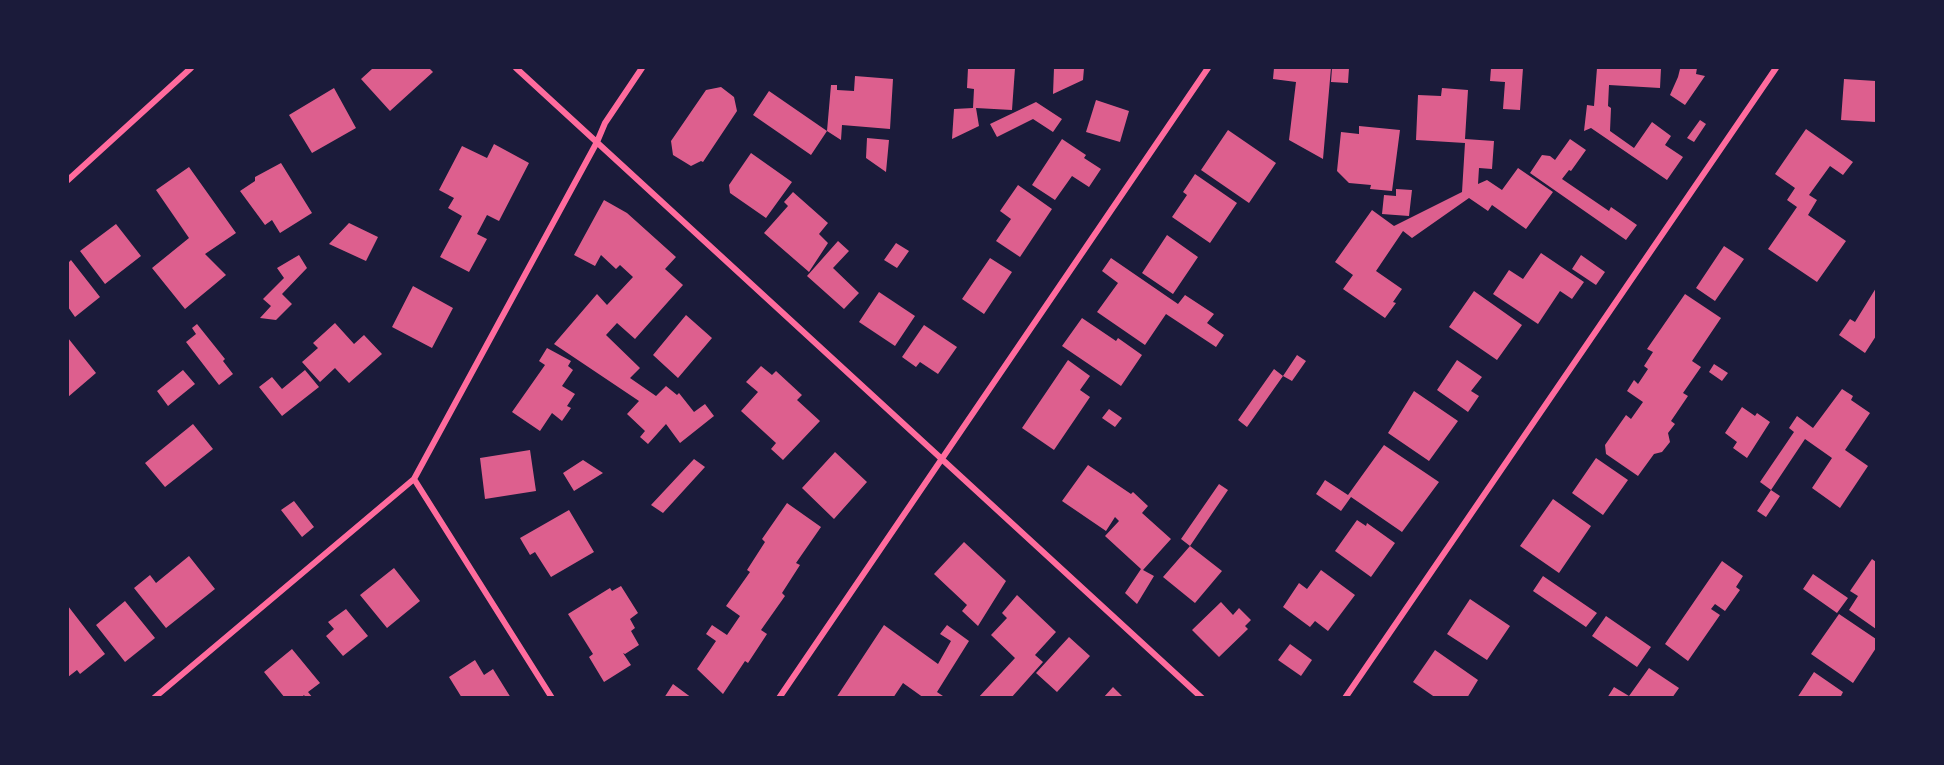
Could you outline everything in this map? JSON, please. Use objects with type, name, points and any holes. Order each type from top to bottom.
[{"type":"street","points":[[68,180],[191,68]]},
{"type":"street","points":[[516,68],[1202,698]]},
{"type":"street","points":[[154,698],[414,479],[597,142],[605,123],[642,68]]},
{"type":"street","points":[[779,698],[1208,68]]},
{"type":"street","points":[[1345,698],[1776,68]]},
{"type":"street","points":[[414,479],[552,698]]},
{"type":"building","points":[[371,68],[429,68],[433,72],[390,111],[361,79]]},
{"type":"building","points":[[968,68],[1015,68],[1012,110],[976,108],[979,126],[952,139],[954,109],[973,108],[974,89],[967,88]]},
{"type":"building","points":[[1054,68],[1084,68],[1083,80],[1053,94]]},
{"type":"building","points":[[1274,68],[1331,68],[1323,159],[1289,140],[1296,82],[1273,79]]},
{"type":"building","points":[[1332,68],[1349,68],[1348,83],[1331,82]]},
{"type":"building","points":[[1491,68],[1523,68],[1520,110],[1503,109],[1505,82],[1490,81]]},
{"type":"building","points":[[1597,68],[1661,68],[1660,88],[1609,85],[1608,106],[1611,108],[1610,131],[1634,148],[1652,122],[1671,136],[1665,145],[1683,157],[1667,180],[1591,128],[1584,131],[1587,105],[1594,106]]},
{"type":"building","points":[[1682,68],[1697,68],[1696,74],[1705,76],[1685,105],[1670,95]]},
{"type":"building","points":[[855,76],[893,79],[890,129],[842,125],[841,140],[827,131],[831,85],[837,85],[837,90],[854,91]]},
{"type":"building","points":[[1844,79],[1876,81],[1876,122],[1841,120]]},
{"type":"building","points":[[721,87],[734,97],[737,111],[703,162],[691,166],[673,155],[671,141],[706,90]]},
{"type":"building","points":[[334,88],[356,128],[312,153],[289,115]]},
{"type":"building","points":[[1442,88],[1468,90],[1465,139],[1494,141],[1492,169],[1479,168],[1478,184],[1487,180],[1502,190],[1518,168],[1553,192],[1526,229],[1492,205],[1488,211],[1469,198],[1412,238],[1403,231],[1376,271],[1402,289],[1393,302],[1396,303],[1385,318],[1343,289],[1353,275],[1335,262],[1372,210],[1394,226],[1462,192],[1465,143],[1416,140],[1418,95],[1441,96]]},
{"type":"building","points":[[769,91],[827,131],[811,155],[753,115]]},
{"type":"building","points":[[1096,100],[1129,111],[1120,142],[1086,132]]},
{"type":"building","points":[[1036,102],[1062,119],[1053,132],[1033,119],[997,137],[990,124]]},
{"type":"building","points":[[1700,120],[1706,124],[1694,142],[1687,138]]},
{"type":"building","points":[[1359,126],[1400,130],[1392,191],[1370,189],[1371,185],[1349,183],[1337,171],[1341,132],[1359,134]]},
{"type":"building","points":[[1806,129],[1853,162],[1843,175],[1830,166],[1809,195],[1817,200],[1808,215],[1846,241],[1817,282],[1768,249],[1797,207],[1787,200],[1795,188],[1775,174]]},
{"type":"building","points":[[1228,130],[1276,163],[1249,203],[1201,170]]},
{"type":"building","points":[[867,138],[889,140],[886,172],[866,158]]},
{"type":"building","points":[[1062,139],[1086,155],[1084,158],[1101,169],[1089,187],[1072,176],[1055,200],[1032,185]]},
{"type":"building","points":[[1570,139],[1586,150],[1571,171],[1569,170],[1562,179],[1609,211],[1611,207],[1637,225],[1626,240],[1530,173],[1542,155],[1550,156],[1555,160]]},
{"type":"building","points":[[494,144],[529,163],[499,221],[487,215],[477,234],[487,239],[469,272],[440,257],[462,216],[448,208],[454,198],[439,190],[462,146],[487,158]]},
{"type":"building","points":[[751,153],[792,182],[766,218],[730,193],[729,185]]},
{"type":"building","points":[[281,163],[312,213],[280,233],[272,220],[265,225],[240,191],[255,181],[255,177]]},
{"type":"building","points":[[189,167],[236,233],[205,254],[226,275],[185,309],[152,268],[189,238],[156,190]]},
{"type":"building","points":[[1195,174],[1237,203],[1210,243],[1172,217],[1187,195],[1183,192]]},
{"type":"building","points":[[1018,185],[1052,209],[1020,257],[996,241],[1011,219],[1000,211]]},
{"type":"building","points":[[1396,189],[1412,190],[1409,216],[1382,214],[1384,195],[1396,196]]},
{"type":"building","points":[[793,192],[828,223],[819,234],[828,243],[809,272],[764,233],[788,206],[784,202]]},
{"type":"building","points":[[604,200],[627,213],[676,257],[665,269],[683,285],[635,339],[617,323],[606,335],[640,368],[630,378],[656,396],[666,386],[677,395],[679,393],[694,412],[705,404],[714,416],[680,443],[666,424],[648,444],[640,437],[645,431],[627,414],[639,401],[554,344],[597,294],[607,305],[633,277],[620,265],[616,269],[601,255],[595,266],[574,255]]},
{"type":"building","points":[[349,223],[378,237],[366,261],[329,244]]},
{"type":"building","points":[[116,224],[141,256],[105,284],[80,251]]},
{"type":"building","points":[[1167,235],[1198,257],[1173,294],[1142,273]]},
{"type":"building","points":[[838,241],[849,251],[833,268],[859,293],[844,309],[807,276]]},
{"type":"building","points":[[896,243],[909,251],[897,268],[884,260]]},
{"type":"building","points":[[1724,246],[1744,259],[1715,301],[1696,288]]},
{"type":"building","points":[[1541,253],[1584,282],[1572,299],[1560,291],[1538,324],[1493,294],[1509,270],[1523,279]]},
{"type":"building","points":[[299,255],[307,268],[282,294],[292,304],[276,320],[260,318],[271,306],[263,299],[284,278],[277,268]]},
{"type":"building","points":[[1581,255],[1605,272],[1596,285],[1572,269]]},
{"type":"building","points":[[990,258],[1012,272],[984,314],[962,299]]},
{"type":"building","points":[[1111,258],[1178,304],[1185,295],[1214,314],[1207,323],[1224,335],[1216,347],[1166,314],[1145,345],[1097,312],[1118,283],[1102,271]]},
{"type":"building","points":[[71,260],[100,297],[75,317],[68,307],[68,263]]},
{"type":"building","points":[[413,286],[453,308],[432,348],[392,327]]},
{"type":"building","points":[[1876,288],[1876,336],[1865,353],[1839,335],[1850,319],[1855,322]]},
{"type":"building","points":[[1474,291],[1522,325],[1497,360],[1449,327]]},
{"type":"building","points":[[879,292],[915,316],[895,346],[859,322]]},
{"type":"building","points":[[1685,294],[1721,318],[1692,361],[1701,367],[1683,393],[1688,396],[1671,421],[1675,424],[1668,433],[1670,442],[1662,452],[1654,454],[1638,476],[1606,454],[1605,445],[1626,415],[1631,419],[1643,402],[1627,391],[1634,380],[1638,384],[1648,369],[1644,366],[1653,352],[1647,349]]},
{"type":"building","points":[[686,315],[712,338],[678,378],[653,355]]},
{"type":"building","points":[[1082,318],[1116,341],[1118,338],[1142,355],[1121,386],[1062,346]]},
{"type":"building","points":[[335,323],[354,344],[364,335],[382,354],[349,383],[335,368],[320,382],[302,362],[318,348],[313,343]]},
{"type":"building","points":[[197,324],[225,359],[223,361],[233,374],[219,385],[186,342],[196,334],[192,328]]},
{"type":"building","points":[[924,325],[957,347],[938,374],[920,362],[916,367],[902,357]]},
{"type":"building","points":[[68,338],[96,373],[68,397]]},
{"type":"building","points":[[547,348],[571,361],[568,366],[573,370],[562,386],[575,394],[567,406],[571,408],[562,421],[552,413],[540,431],[512,412],[545,365],[539,361]]},
{"type":"building","points":[[1297,355],[1306,361],[1292,381],[1283,376]]},
{"type":"building","points":[[1068,360],[1090,376],[1080,390],[1090,397],[1054,450],[1022,428]]},
{"type":"building","points":[[1457,360],[1482,377],[1471,391],[1479,396],[1468,412],[1437,390]]},
{"type":"building","points":[[1714,364],[1728,373],[1722,381],[1709,372]]},
{"type":"building","points":[[761,366],[772,375],[776,371],[802,395],[797,400],[820,421],[783,460],[771,449],[776,443],[741,411],[758,392],[746,382]]},
{"type":"building","points":[[1274,369],[1283,376],[1247,427],[1238,420]]},
{"type":"building","points":[[183,370],[195,384],[168,406],[157,391]]},
{"type":"building","points":[[305,370],[319,387],[282,416],[259,387],[272,377],[282,389]]},
{"type":"building","points":[[1842,389],[1853,396],[1851,400],[1870,413],[1845,450],[1868,466],[1840,508],[1812,488],[1832,458],[1805,439],[1771,490],[1760,482],[1794,432],[1789,428],[1797,416],[1813,428]]},
{"type":"building","points":[[1414,391],[1458,421],[1429,461],[1388,433]]},
{"type":"building","points":[[1742,407],[1770,422],[1747,458],[1733,448],[1737,442],[1725,433]]},
{"type":"building","points":[[1109,409],[1122,418],[1115,427],[1102,418]]},
{"type":"building","points":[[193,424],[213,449],[165,487],[145,463]]},
{"type":"building","points":[[1384,445],[1439,482],[1402,532],[1351,497],[1341,511],[1316,494],[1325,480],[1348,495]]},
{"type":"building","points":[[530,450],[536,491],[485,499],[480,458]]},
{"type":"building","points":[[835,452],[867,482],[834,519],[802,488]]},
{"type":"building","points":[[1596,458],[1628,480],[1603,515],[1572,493]]},
{"type":"building","points":[[694,459],[705,467],[663,513],[651,505]]},
{"type":"building","points":[[583,460],[603,473],[574,491],[563,473]]},
{"type":"building","points":[[1088,465],[1131,494],[1133,492],[1148,506],[1142,513],[1171,539],[1143,570],[1154,576],[1137,604],[1125,593],[1141,569],[1105,536],[1119,521],[1115,517],[1106,531],[1062,501]]},
{"type":"building","points":[[1219,484],[1228,490],[1190,546],[1181,539]]},
{"type":"building","points":[[1771,490],[1780,496],[1766,517],[1757,511]]},
{"type":"building","points":[[1553,499],[1591,526],[1559,573],[1520,546]]},
{"type":"building","points":[[294,501],[314,527],[302,537],[281,510]]},
{"type":"building","points":[[787,503],[821,527],[796,563],[800,565],[782,593],[785,596],[761,630],[767,634],[748,663],[745,661],[723,694],[697,669],[716,641],[706,634],[712,625],[727,635],[740,616],[726,606],[750,572],[747,570],[765,542],[762,539]]},
{"type":"building","points":[[569,510],[594,552],[551,577],[535,552],[530,555],[520,538]]},
{"type":"building","points":[[1357,520],[1366,526],[1367,523],[1395,543],[1371,577],[1335,551]]},
{"type":"building","points":[[964,542],[1006,581],[978,626],[962,611],[967,605],[934,574]]},
{"type":"building","points":[[1190,546],[1222,571],[1195,603],[1163,577]]},
{"type":"building","points":[[189,556],[215,589],[166,628],[134,588],[150,575],[156,583]]},
{"type":"building","points":[[1872,559],[1876,562],[1876,629],[1849,610],[1858,596],[1850,591]]},
{"type":"building","points":[[1722,561],[1743,576],[1736,587],[1740,590],[1725,611],[1715,604],[1711,609],[1720,615],[1688,661],[1665,644]]},
{"type":"building","points":[[394,568],[420,601],[387,628],[360,595]]},
{"type":"building","points":[[1321,570],[1355,595],[1328,631],[1315,621],[1310,627],[1283,607],[1299,583],[1307,589]]},
{"type":"building","points":[[1813,574],[1848,598],[1837,613],[1803,589]]},
{"type":"building","points":[[1543,576],[1597,613],[1586,627],[1533,591]]},
{"type":"building","points":[[621,586],[638,613],[630,619],[635,628],[631,631],[639,645],[623,653],[631,665],[604,682],[589,657],[593,654],[568,614],[610,588],[612,591]]},
{"type":"building","points":[[1017,595],[1056,632],[1035,655],[1043,662],[1011,698],[978,698],[1015,658],[991,635],[1007,618],[1002,613]]},
{"type":"building","points":[[1470,599],[1510,626],[1487,660],[1447,634]]},
{"type":"building","points":[[125,601],[155,638],[125,662],[96,625]]},
{"type":"building","points":[[1221,602],[1233,615],[1239,608],[1251,620],[1245,626],[1248,629],[1219,657],[1192,630]]},
{"type":"building","points":[[68,606],[105,654],[80,674],[77,670],[68,677]]},
{"type":"building","points":[[346,609],[368,636],[343,656],[326,636],[334,629],[328,622]]},
{"type":"building","points":[[1839,614],[1876,639],[1876,648],[1853,683],[1811,654]]},
{"type":"building","points":[[1606,616],[1651,647],[1637,667],[1592,636]]},
{"type":"building","points":[[884,625],[938,664],[951,641],[940,634],[947,625],[969,641],[937,692],[946,698],[924,698],[903,683],[893,698],[836,698]]},
{"type":"building","points":[[1069,637],[1090,656],[1057,692],[1036,673]]},
{"type":"building","points":[[1290,644],[1312,660],[1301,676],[1278,660]]},
{"type":"building","points":[[292,649],[320,683],[308,692],[313,698],[306,698],[304,695],[301,698],[285,698],[264,672]]},
{"type":"building","points":[[1435,650],[1478,680],[1467,698],[1436,698],[1413,682]]},
{"type":"building","points":[[475,660],[484,675],[493,669],[511,698],[462,698],[449,677]]},
{"type":"building","points":[[1649,668],[1679,688],[1672,698],[1607,698],[1614,687],[1629,696]]},
{"type":"building","points":[[1814,672],[1843,692],[1840,698],[1797,698]]},
{"type":"building","points":[[673,684],[692,698],[664,698]]},
{"type":"building","points":[[1113,687],[1124,698],[1103,698]]}]
